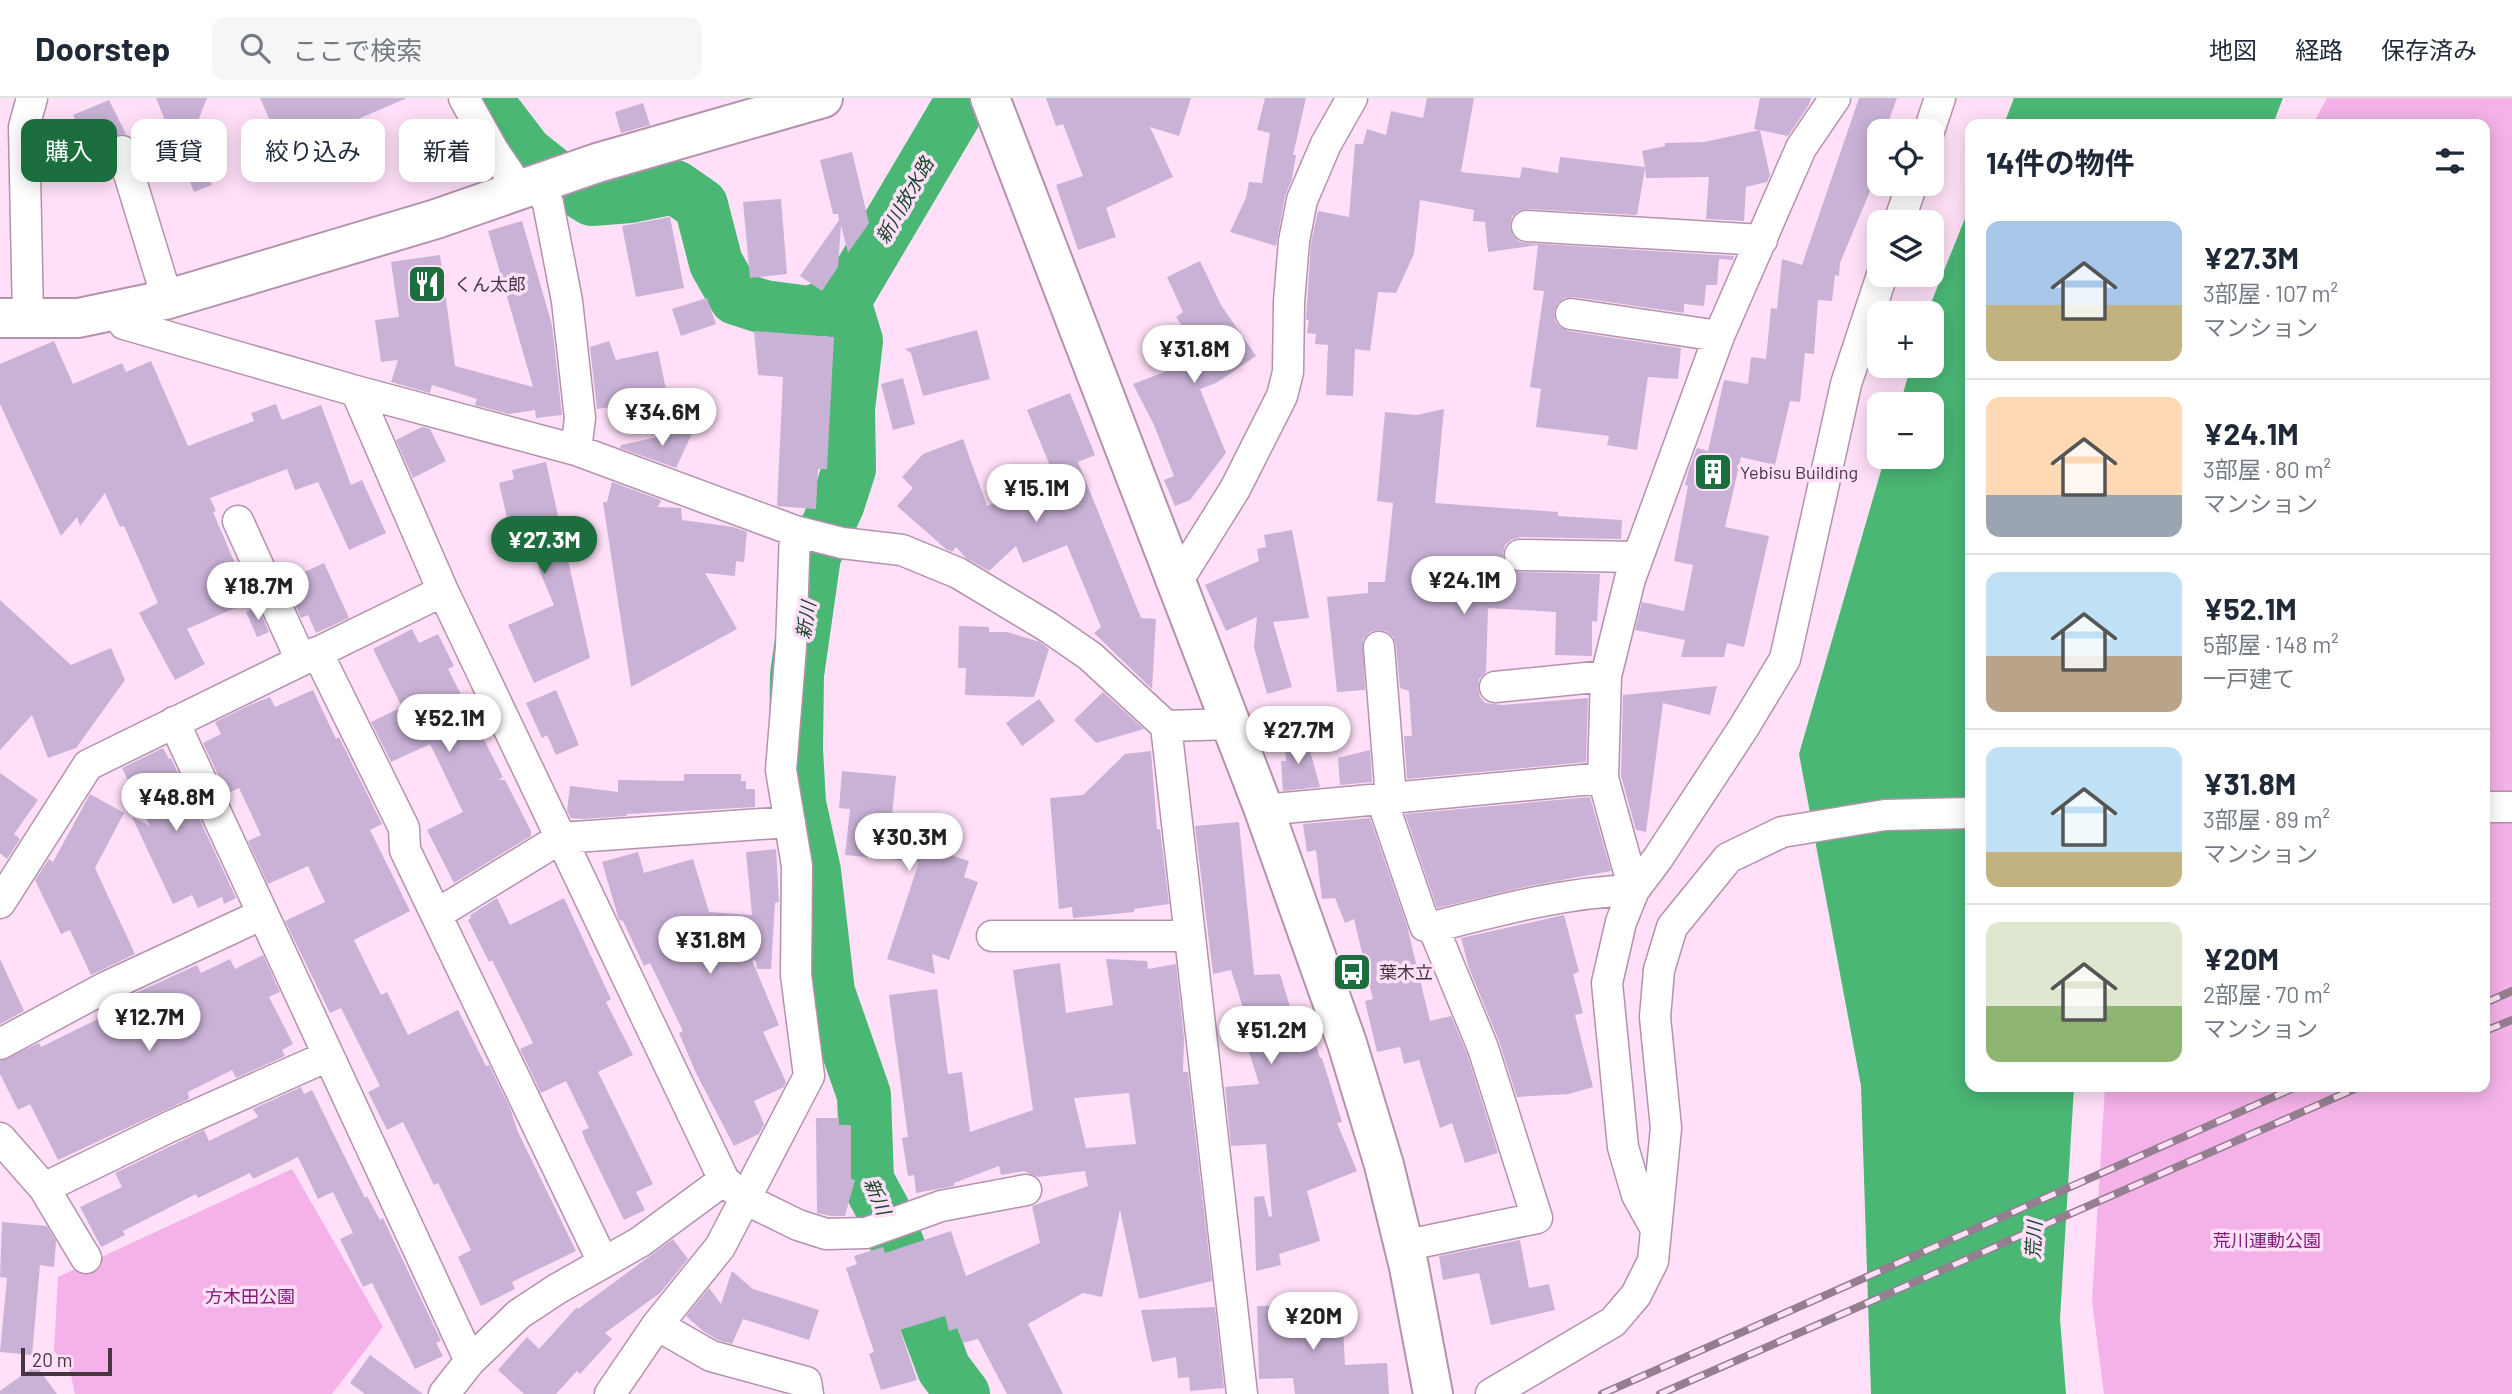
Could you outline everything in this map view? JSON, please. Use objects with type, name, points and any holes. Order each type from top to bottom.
[{"type":"street","points":[[32,98],[24,127],[14,318],[78,318],[165,300],[436,219],[597,163],[823,98]]},
{"type":"street","points":[[464,98],[493,150],[548,203],[567,301],[580,418],[576,450]]},
{"type":"street","points":[[1175,584],[1235,489],[1282,396],[1288,372],[1289,302],[1294,241],[1303,200],[1326,144],[1352,98]]},
{"type":"street","points":[[1634,890],[1603,778],[1606,676],[1630,579],[1719,336],[1801,148],[1835,98]]},
{"type":"street","points":[[1933,119],[1940,98]]},
{"type":"street","points":[[992,106],[1175,584],[1265,810],[1347,1043],[1384,1165],[1433,1394]]},
{"type":"street","points":[[122,151],[163,285],[165,300]]},
{"type":"street","points":[[1527,226],[1762,240]]},
{"type":"street","points":[[1657,1229],[1637,1195],[1623,1147],[1607,982],[1620,922],[1634,890],[1737,738],[1785,659],[1846,384],[1878,287]]},
{"type":"street","points":[[117,310],[124,324],[356,391],[576,450],[800,532],[842,543],[902,550],[958,573],[1004,599],[1090,656],[1166,726],[1242,1394]]},
{"type":"street","points":[[1571,314],[1719,336]]},
{"type":"street","points":[[356,391],[443,592],[734,1189],[798,1225],[826,1234],[866,1233],[941,1206],[1026,1190]]},
{"type":"street","points":[[238,521],[404,828],[405,850],[603,1262]]},
{"type":"street","points":[[610,1394],[657,1325],[720,1247],[734,1189],[808,1076],[796,975],[797,866],[781,770],[800,532]]},
{"type":"street","points":[[1520,555],[1638,557]]},
{"type":"street","points":[[0,903],[88,765],[443,592]]},
{"type":"street","points":[[1379,647],[1387,799],[1425,926],[1433,927],[1499,910],[1595,891],[1634,890]]},
{"type":"street","points":[[1495,687],[1606,676]]},
{"type":"street","points":[[174,722],[470,1361]]},
{"type":"street","points":[[1166,726],[1231,724]]},
{"type":"street","points":[[1265,810],[1603,778]]},
{"type":"street","points":[[2490,807],[2512,807]]},
{"type":"street","points":[[1491,1394],[1613,1322],[1636,1295],[1653,1261],[1666,1128],[1655,1017],[1659,970],[1672,927],[1728,858],[1782,832],[1885,814],[1965,813]]},
{"type":"street","points":[[437,914],[561,838],[790,822]]},
{"type":"street","points":[[0,1044],[106,987],[263,914]]},
{"type":"street","points":[[1403,1246],[1537,1217],[1483,1048],[1433,927]]},
{"type":"street","points":[[992,936],[1190,936]]},
{"type":"street","points":[[44,1188],[169,1127],[328,1056]]},
{"type":"street","points":[[0,1138],[44,1188],[86,1258]]},
{"type":"street","points":[[444,1394],[470,1361],[519,1314],[603,1262],[734,1189]]},
{"type":"street","points":[[657,1325],[711,1356],[806,1382],[808,1394]]},
{"type":"green space","name":"荒川運動公園","points":[[2327,98],[2512,98],[2512,1394],[2104,1394],[2092,1301],[2105,1092],[2490,1092],[2490,119],[2316,119]]},
{"type":"green space","name":"方木田公園","points":[[292,1169],[383,1327],[332,1394],[75,1394],[70,1371],[54,1351],[58,1277]]},
{"type":"water","points":[[2014,98],[2283,98],[2275,119],[2006,119]]},
{"type":"water","name":"荒川","points":[[1965,218],[1965,1092],[2074,1092],[2060,1319],[2066,1394],[1871,1394],[1861,1086],[1799,754],[1882,469],[1944,469],[1944,392],[1903,392],[1908,378],[1944,378],[1944,301],[1932,301],[1937,287],[1944,287],[1944,271]]},
{"type":"building","points":[[156,98],[207,98],[199,119],[164,119]]},
{"type":"building","points":[[260,98],[407,98],[358,119],[269,119]]},
{"type":"building","points":[[1046,98],[1191,98],[1179,136],[1150,127],[1173,177],[1106,208],[1116,237],[1078,250],[1056,185],[1083,176],[1063,124],[1056,126]]},
{"type":"building","points":[[1265,98],[1306,98],[1293,155],[1296,155],[1292,179],[1285,196],[1276,246],[1230,232],[1246,198],[1249,182],[1262,183],[1270,133],[1257,130]]},
{"type":"building","points":[[1427,98],[1474,98],[1461,172],[1520,178],[1522,167],[1558,173],[1560,157],[1645,167],[1642,151],[1665,146],[1665,143],[1704,142],[1760,130],[1770,175],[1767,182],[1746,187],[1744,221],[1706,219],[1709,177],[1646,178],[1645,168],[1637,215],[1528,209],[1519,211],[1512,217],[1512,234],[1518,241],[1526,243],[1734,256],[1733,260],[1719,259],[1717,285],[1706,285],[1704,306],[1684,304],[1684,313],[1574,297],[1564,298],[1557,304],[1555,321],[1568,331],[1681,348],[1678,379],[1648,377],[1637,450],[1607,445],[1609,436],[1536,427],[1541,389],[1530,387],[1544,291],[1533,290],[1538,245],[1488,252],[1485,222],[1473,221],[1474,210],[1420,200],[1414,254],[1396,293],[1378,292],[1370,351],[1355,349],[1353,396],[1326,395],[1328,345],[1315,344],[1316,334],[1307,333],[1309,320],[1306,320],[1311,243],[1318,211],[1349,217],[1355,144],[1363,144],[1367,129],[1386,135],[1391,111],[1423,118]]},
{"type":"building","points":[[1760,98],[1811,98],[1788,136],[1754,129]]},
{"type":"building","points":[[1859,98],[1897,98],[1889,119],[1867,119],[1868,196],[1840,263],[1839,276],[1835,275],[1832,301],[1818,300],[1814,354],[1805,353],[1800,402],[1790,401],[1775,465],[1741,457],[1725,527],[1769,536],[1744,647],[1727,643],[1724,657],[1681,657],[1685,640],[1635,630],[1642,602],[1684,611],[1693,565],[1674,561],[1689,469],[1697,448],[1708,451],[1724,380],[1748,384],[1751,357],[1766,359],[1771,308],[1777,309],[1782,259],[1802,265]]},
{"type":"building","points":[[109,100],[126,134],[117,135],[117,119],[75,119],[73,115]]},
{"type":"building","points":[[643,103],[650,125],[621,133],[615,112]]},
{"type":"building","points":[[852,152],[869,223],[848,253],[841,225],[838,267],[822,291],[800,276],[839,220],[838,214],[833,214],[820,160]]},
{"type":"building","points":[[190,182],[211,182],[212,185],[194,192]]},
{"type":"building","points":[[781,199],[787,274],[750,278],[743,202]]},
{"type":"building","points":[[670,217],[684,288],[636,297],[622,226]]},
{"type":"building","points":[[522,221],[552,325],[562,415],[536,418],[535,410],[509,414],[475,405],[477,399],[432,385],[430,393],[391,382],[398,360],[381,362],[375,320],[399,317],[391,262],[440,255],[455,366],[533,387],[488,231]]},
{"type":"building","points":[[1200,261],[1221,305],[1256,356],[1216,383],[1200,389],[1226,453],[1190,500],[1175,506],[1164,480],[1174,476],[1154,425],[1133,384],[1204,357],[1176,317],[1183,312],[1167,277]]},
{"type":"building","points":[[707,298],[716,324],[681,336],[672,309]]},
{"type":"building","points":[[977,330],[990,379],[923,396],[911,353],[905,349]]},
{"type":"building","points":[[754,331],[834,337],[827,469],[818,469],[816,509],[777,506],[783,377],[758,375]]},
{"type":"building","points":[[54,341],[73,384],[122,363],[126,372],[151,361],[188,446],[254,421],[251,413],[276,404],[282,420],[321,405],[351,485],[362,480],[386,533],[349,550],[318,482],[295,490],[287,469],[210,498],[216,511],[213,512],[251,601],[187,629],[205,664],[175,680],[139,613],[158,603],[124,526],[120,527],[105,493],[80,526],[77,517],[61,536],[0,404],[0,364]]},
{"type":"building","points":[[609,341],[616,360],[658,351],[668,399],[597,409],[590,347]]},
{"type":"building","points":[[903,378],[915,424],[893,430],[881,384]]},
{"type":"building","points":[[1070,393],[1095,455],[1078,462],[1141,618],[1156,619],[1152,689],[1094,633],[1101,627],[1067,545],[1023,563],[1016,546],[989,571],[966,558],[956,547],[952,552],[946,549],[897,506],[913,488],[902,477],[923,454],[963,439],[987,506],[1055,478],[1027,410]]},
{"type":"building","points":[[1444,409],[1435,503],[1558,512],[1558,516],[1622,520],[1621,539],[1520,537],[1505,545],[1503,554],[1505,564],[1519,572],[1600,574],[1597,622],[1592,621],[1592,656],[1555,655],[1556,612],[1488,608],[1486,672],[1479,679],[1480,697],[1485,703],[1503,705],[1588,698],[1586,762],[1407,779],[1404,736],[1412,736],[1409,691],[1400,688],[1396,645],[1393,637],[1386,631],[1370,632],[1363,640],[1365,690],[1337,692],[1327,597],[1368,593],[1368,582],[1385,582],[1393,503],[1377,501],[1385,412],[1417,415]]},
{"type":"building","points":[[422,427],[430,429],[446,461],[413,478],[396,440]]},
{"type":"building","points":[[694,429],[676,468],[620,448],[621,445]]},
{"type":"building","points":[[546,462],[590,658],[534,683],[508,625],[554,605],[536,556],[517,561],[499,483],[514,479],[512,470]]},
{"type":"building","points":[[612,482],[661,500],[658,507],[681,508],[682,520],[733,527],[747,532],[744,562],[736,561],[735,576],[705,573],[737,629],[631,687],[603,502],[607,502]]},
{"type":"building","points":[[1292,530],[1309,618],[1273,622],[1292,687],[1267,694],[1254,647],[1257,617],[1226,631],[1205,585],[1259,561],[1257,549],[1266,547],[1264,535]]},
{"type":"building","points":[[324,563],[349,618],[316,633],[308,615],[301,618],[290,593],[297,590],[291,578]]},
{"type":"building","points":[[0,600],[71,665],[111,648],[125,680],[76,748],[48,758],[32,715],[0,750]]},
{"type":"building","points":[[258,607],[269,632],[257,637],[246,612]]},
{"type":"building","points":[[959,626],[989,627],[989,632],[1007,632],[1040,642],[1049,649],[1034,697],[965,695],[966,668],[958,668]]},
{"type":"building","points":[[412,629],[419,643],[438,634],[454,666],[448,669],[503,777],[498,780],[505,780],[531,831],[531,836],[454,883],[427,830],[463,812],[430,744],[391,762],[371,722],[402,707],[373,649]]},
{"type":"building","points":[[1717,686],[1710,715],[1663,703],[1646,832],[1636,830],[1621,776],[1623,695]]},
{"type":"building","points":[[313,690],[382,824],[370,830],[410,911],[354,940],[381,995],[387,992],[408,1035],[458,1010],[486,1066],[489,1065],[510,1108],[518,1132],[576,1251],[512,1282],[515,1289],[481,1306],[458,1257],[471,1250],[438,1183],[434,1185],[403,1122],[387,1130],[368,1092],[380,1086],[341,1008],[330,1013],[285,921],[325,902],[308,866],[268,884],[248,841],[261,835],[239,788],[227,794],[203,743],[221,734],[215,722],[250,705],[270,697],[275,707]]},
{"type":"building","points":[[556,690],[579,745],[556,755],[547,735],[542,738],[526,703]]},
{"type":"building","points":[[1103,692],[1144,729],[1096,743],[1074,720]]},
{"type":"building","points":[[1039,699],[1055,721],[1022,746],[1006,723]]},
{"type":"building","points":[[1306,736],[1320,787],[1283,791],[1281,761],[1286,761],[1284,738]]},
{"type":"building","points":[[163,748],[169,759],[171,758],[236,898],[224,904],[222,897],[198,908],[192,895],[173,904],[132,817],[150,826],[122,768]]},
{"type":"building","points":[[1370,750],[1372,782],[1340,785],[1338,758]]},
{"type":"building","points":[[1151,751],[1157,829],[1160,829],[1169,904],[1134,909],[1134,912],[1073,918],[1072,907],[1059,909],[1050,798],[1083,795],[1125,754]]},
{"type":"building","points":[[842,771],[896,776],[890,835],[969,861],[964,877],[978,882],[949,960],[932,954],[935,974],[887,959],[919,862],[845,855],[850,809],[839,808]]},
{"type":"building","points":[[0,773],[38,800],[14,834],[20,839],[7,859],[0,853]]},
{"type":"building","points":[[684,774],[741,774],[741,781],[746,781],[746,789],[755,789],[755,807],[582,819],[571,818],[567,811],[570,786],[618,792],[618,780],[684,781]]},
{"type":"building","points":[[90,794],[124,813],[95,868],[135,954],[91,975],[70,930],[61,934],[35,880],[49,859],[53,862]]},
{"type":"building","points":[[1590,797],[1611,871],[1529,886],[1437,908],[1405,814]]},
{"type":"building","points":[[1370,818],[1407,926],[1430,1021],[1451,1016],[1467,1054],[1498,1153],[1465,1163],[1452,1123],[1440,1128],[1419,1060],[1404,1064],[1400,1047],[1377,1052],[1365,1001],[1373,999],[1354,919],[1345,923],[1335,898],[1322,899],[1316,850],[1307,852],[1303,824]]},
{"type":"building","points":[[1239,822],[1254,975],[1280,974],[1301,1043],[1314,1039],[1322,1058],[1342,1122],[1337,1123],[1357,1171],[1307,1191],[1320,1241],[1279,1254],[1281,1265],[1256,1271],[1254,1197],[1264,1196],[1269,1217],[1272,1216],[1266,1144],[1231,1146],[1225,1087],[1259,1084],[1239,1019],[1246,1017],[1231,970],[1213,974],[1195,826]]},
{"type":"building","points":[[776,849],[779,902],[775,903],[771,969],[757,969],[756,961],[752,960],[779,1025],[763,1032],[786,1082],[784,1087],[754,1101],[764,1124],[759,1134],[734,1146],[696,1073],[679,1033],[683,1031],[650,963],[644,966],[623,921],[619,920],[602,862],[638,852],[644,873],[693,859],[709,912],[752,915],[746,852]]},
{"type":"building","points":[[497,898],[510,925],[564,898],[611,999],[606,1002],[633,1055],[598,1072],[653,1184],[636,1192],[645,1210],[624,1220],[585,1140],[582,1131],[589,1128],[566,1081],[541,1093],[520,1049],[533,1043],[492,960],[489,962],[468,920],[470,915]]},
{"type":"building","points":[[1564,915],[1579,972],[1573,974],[1583,1013],[1575,1015],[1593,1087],[1569,1094],[1517,1097],[1499,1041],[1469,968],[1461,938]]},
{"type":"building","points":[[263,955],[280,992],[269,997],[293,1044],[282,1050],[285,1056],[236,1078],[232,1070],[188,1092],[189,1099],[58,1160],[30,1104],[18,1110],[0,1074],[0,1061],[39,1043],[41,1047],[106,1015],[103,1008],[197,965],[201,973],[230,959],[235,969]]},
{"type":"building","points":[[0,959],[24,1011],[0,1024]]},
{"type":"building","points":[[1106,959],[1147,961],[1148,969],[1176,964],[1184,1038],[1183,1072],[1188,1072],[1212,1281],[1139,1299],[1120,1210],[1102,1297],[1083,1293],[1028,1324],[1063,1394],[1007,1394],[978,1339],[963,1343],[958,1328],[949,1331],[945,1316],[900,1330],[917,1380],[881,1390],[869,1354],[874,1352],[846,1268],[857,1264],[854,1256],[883,1247],[885,1253],[951,1231],[966,1276],[1040,1243],[1032,1206],[1088,1186],[1085,1171],[1037,1177],[1024,1171],[1001,1175],[999,1166],[954,1183],[954,1186],[916,1193],[914,1175],[908,1176],[902,1138],[908,1137],[889,995],[937,989],[948,1074],[962,1072],[970,1132],[1033,1110],[1013,970],[1060,963],[1066,1013],[1113,1005]],"holes":[[[1129,1093],[1136,1144],[1086,1148],[1074,1098]]]},
{"type":"building","points":[[301,1087],[304,1094],[312,1090],[365,1198],[367,1196],[380,1220],[383,1218],[441,1341],[436,1343],[443,1356],[415,1369],[372,1283],[363,1287],[340,1239],[353,1233],[333,1192],[318,1199],[298,1157],[253,1179],[250,1173],[198,1198],[196,1194],[123,1231],[125,1235],[101,1247],[80,1207],[122,1187],[115,1173],[204,1130],[209,1141],[258,1117],[253,1109]]},
{"type":"building","points":[[816,1118],[839,1118],[839,1125],[851,1125],[851,1179],[855,1180],[845,1216],[817,1213]]},
{"type":"building","points":[[2,1222],[47,1226],[56,1241],[54,1267],[40,1265],[32,1355],[0,1352],[7,1278],[0,1277]]},
{"type":"building","points":[[673,1239],[688,1259],[660,1293],[605,1333],[612,1339],[580,1374],[577,1371],[556,1394],[524,1394],[498,1370],[527,1337],[539,1349],[577,1307],[578,1309]]},
{"type":"building","points":[[1520,1240],[1529,1288],[1549,1284],[1555,1310],[1491,1325],[1479,1273],[1443,1280],[1439,1256]]},
{"type":"building","points":[[732,1271],[753,1289],[819,1310],[809,1340],[743,1319],[732,1344],[703,1331],[686,1316],[709,1288],[721,1304]]},
{"type":"building","points":[[1330,1303],[1331,1308],[1342,1308],[1345,1365],[1387,1363],[1389,1394],[1295,1394],[1293,1378],[1259,1379],[1257,1306]]},
{"type":"building","points":[[1215,1307],[1224,1388],[1190,1391],[1189,1377],[1178,1378],[1176,1357],[1152,1362],[1141,1310]]},
{"type":"building","points":[[370,1355],[423,1394],[365,1394],[350,1383]]},
{"type":"building","points":[[36,1365],[57,1394],[0,1394],[0,1391]]},
{"type":"waterway","name":"新川","points":[[484,98],[526,153],[555,176],[592,199],[630,196],[675,187],[701,205],[716,263],[736,298],[764,307],[809,313],[844,301]]},
{"type":"waterway","name":"新川放水路","points":[[844,301],[964,98]]},
{"type":"waterway","name":"新川","points":[[844,301],[856,341],[848,409],[849,469],[838,503],[814,556],[797,675],[796,749],[799,803],[814,871],[828,992],[864,1095],[867,1180],[887,1217],[944,1369],[963,1394]]},
{"type":"railway","points":[[2490,1001],[2512,991]]},
{"type":"railway","points":[[2490,1029],[2512,1020]]},
{"type":"railway","points":[[1602,1394],[2285,1092]]},
{"type":"railway","points":[[1660,1394],[2348,1092]]},
{"type":"place","name":"くん太郎","points":[[427,284]]},
{"type":"place","name":"Yebisu Building","points":[[1713,472]]},
{"type":"place","name":"葉木立","points":[[1352,972]]}]
